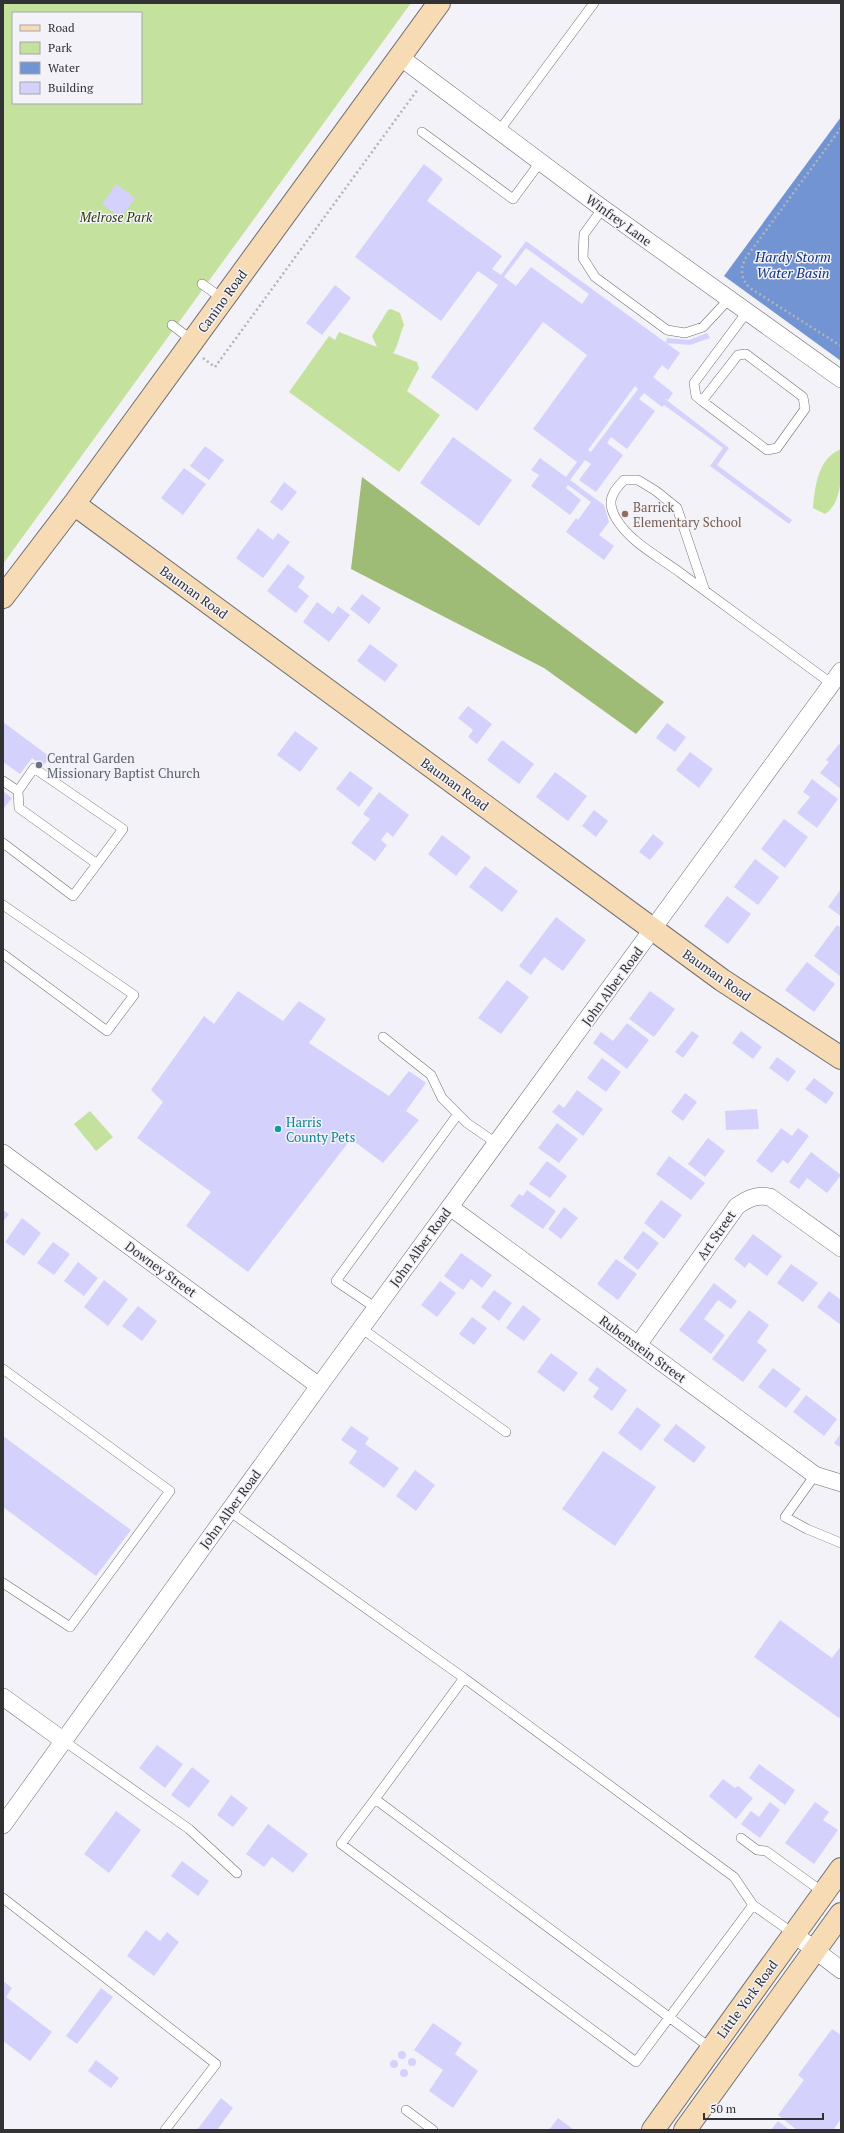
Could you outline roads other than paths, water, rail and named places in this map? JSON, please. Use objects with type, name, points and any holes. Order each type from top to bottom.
[{"type":"street","name":"Canino Road","points":[[3,597],[195,347],[224,300],[439,3]]},
{"type":"street","name":"Winfrey Lane","points":[[400,57],[603,208],[841,379]]},
{"type":"street","name":"Bauman Road","points":[[74,504],[722,980],[839,1052]]},
{"type":"street","name":"John Alber Road","points":[[3,1825],[318,1386],[836,678]]},
{"type":"street","name":"Downey Street","points":[[3,1153],[318,1386]]},
{"type":"street","name":"Art Street","points":[[638,1345],[737,1206],[749,1198],[760,1195],[770,1197],[841,1248]]},
{"type":"street","name":"Rubenstein Street","points":[[450,1207],[815,1475],[841,1483]]},
{"type":"street","points":[[3,1697],[64,1741]]},
{"type":"street","name":"Little York Road","points":[[654,2130],[841,1869]]},
{"type":"street","name":"Little York Road","points":[[685,2130],[841,1914]]},
{"type":"street","points":[[794,1934],[841,1970]]},
{"type":"lane","points":[[499,131],[594,3]]},
{"type":"lane","points":[[422,132],[513,199],[541,162]]},
{"type":"lane","points":[[603,208],[584,234],[583,258],[595,276],[667,330],[685,333],[703,327],[729,299]]},
{"type":"lane","points":[[202,284],[224,300]]},
{"type":"lane","points":[[702,402],[738,355],[746,354],[803,397],[805,409],[777,448],[767,450],[702,402],[696,396],[694,383],[747,312]]},
{"type":"lane","points":[[172,325],[195,347]]},
{"type":"lane","points":[[705,591],[676,508],[656,491],[638,480],[624,480],[613,492],[611,502],[616,520],[633,538],[705,591],[836,678]]},
{"type":"lane","points":[[3,843],[73,896],[97,864],[123,829],[34,768],[18,791],[19,808],[97,864]]},
{"type":"lane","points":[[3,781],[18,791]]},
{"type":"lane","points":[[3,905],[134,995],[107,1030],[3,954]]},
{"type":"lane","points":[[383,1037],[430,1075],[442,1098],[458,1114],[496,1143]]},
{"type":"lane","points":[[376,1308],[336,1281],[458,1114]]},
{"type":"lane","points":[[361,1328],[506,1432]]},
{"type":"lane","points":[[3,1368],[170,1491],[70,1627],[3,1582]]},
{"type":"lane","points":[[815,1475],[785,1517],[807,1529],[841,1543]]},
{"type":"lane","points":[[229,1511],[464,1678],[734,1877],[753,1905],[794,1934]]},
{"type":"lane","points":[[464,1678],[341,1844],[636,2062],[753,1905]]},
{"type":"lane","points":[[64,1741],[189,1829],[237,1873]]},
{"type":"lane","points":[[375,1799],[712,2049]]},
{"type":"lane","points":[[741,1838],[757,1850],[766,1851],[824,1893]]},
{"type":"lane","points":[[3,1898],[216,2064],[165,2130]]},
{"type":"lane","points":[[406,2110],[433,2130]]},
{"type":"water","name":"Hardy Storm Water Basin","points":[[841,117],[841,361],[724,276]]},
{"type":"place","name":"Barrick Elementary School","points":[[625,514]]},
{"type":"place","name":"Central Garden Missionary Baptist Church","points":[[39,765]]},
{"type":"place","name":"Harris County Pets","points":[[278,1129]]},
{"type":"park label","name":"Melrose Park","points":[[116,217]]}]
